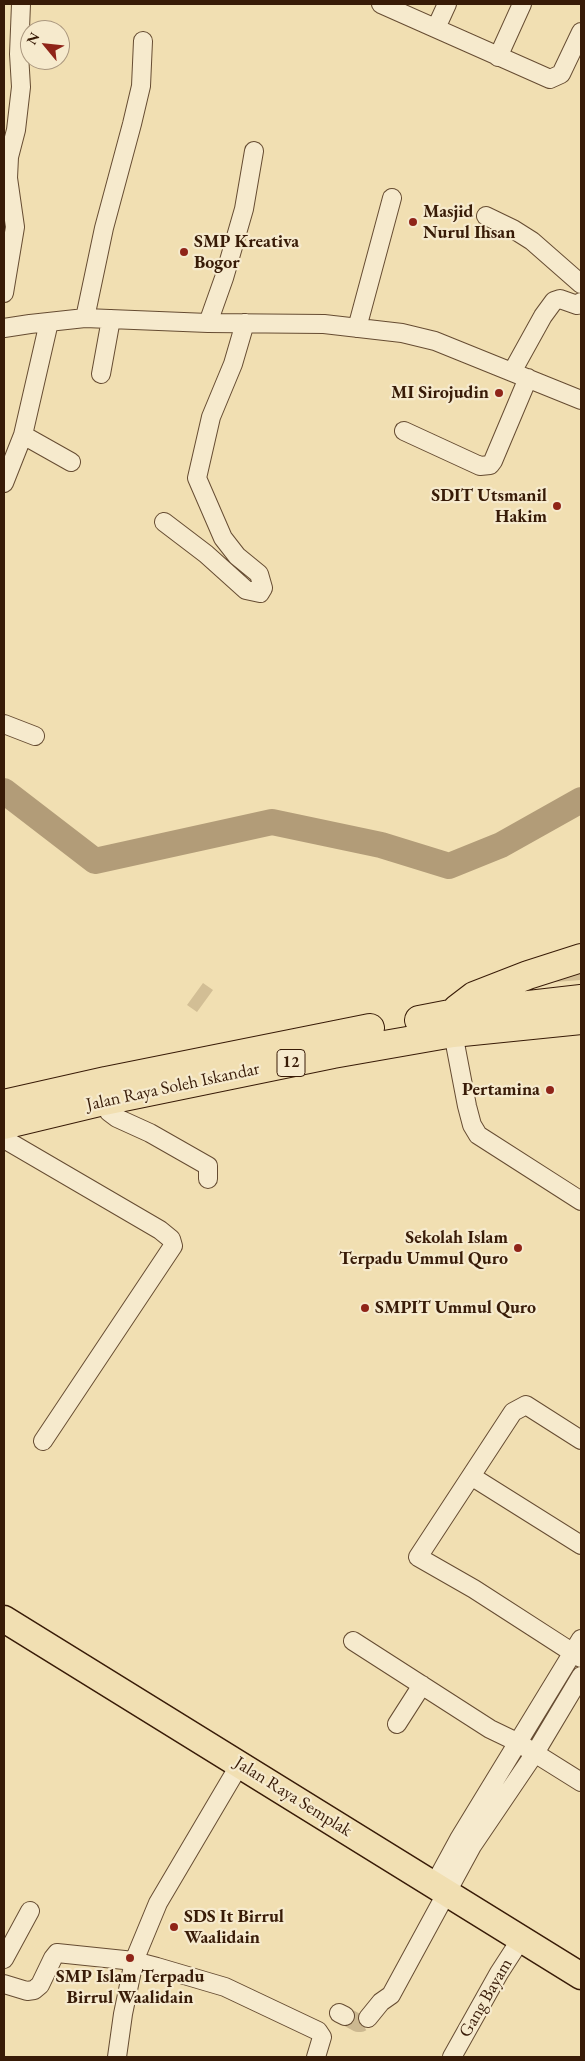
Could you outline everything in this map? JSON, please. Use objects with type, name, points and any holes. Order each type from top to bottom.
[{"type":"highway","points":[[452,1023],[474,996],[528,975],[581,958]]},
{"type":"highway","name":"Jalan Raya Soleh Iskandar","points":[[4,1104],[292,1043],[452,1023],[581,999]]},
{"type":"highway","name":"Jalan Raya Soleh Iskandar","points":[[4,1125],[104,1101],[333,1054],[452,1023],[581,1020]]},
{"type":"main road","name":"Jalan Raya Semplak","points":[[4,1619],[581,1976]]},
{"type":"street","points":[[4,293],[15,226],[8,178],[9,156],[16,130],[21,87],[19,54],[12,29],[21,4]]},
{"type":"street","points":[[381,4],[550,80],[561,74],[581,32]]},
{"type":"street","points":[[436,28],[447,4]]},
{"type":"street","points":[[498,57],[522,4]]},
{"type":"street","points":[[84,318],[104,228],[141,86],[144,41]]},
{"type":"street","points":[[208,323],[224,278],[244,209],[254,151]]},
{"type":"street","points":[[357,328],[392,198]]},
{"type":"street","points":[[486,216],[532,241],[581,284]]},
{"type":"street","points":[[404,431],[480,466],[490,465],[493,461],[520,375],[543,316],[554,301],[560,299],[577,305],[581,302]]},
{"type":"street","points":[[4,328],[84,318],[208,323],[324,324],[402,333],[435,341],[581,400]]},
{"type":"street","points":[[101,374],[111,319]]},
{"type":"street","points":[[4,484],[23,435],[49,322]]},
{"type":"street","points":[[164,522],[206,554],[246,590],[260,593],[263,588],[259,574],[237,556],[223,538],[197,478],[211,417],[233,364],[245,323]]},
{"type":"street","points":[[23,435],[71,462]]},
{"type":"street","points":[[4,724],[35,736]]},
{"type":"street","points":[[452,1023],[467,1106],[472,1125],[478,1135],[581,1201]]},
{"type":"street","points":[[104,1101],[109,1112],[113,1115],[150,1132],[208,1166],[208,1179]]},
{"type":"street","points":[[4,1139],[160,1230],[173,1242],[173,1246],[43,1441]]},
{"type":"street","points":[[368,2018],[381,2002],[391,1995],[440,1889],[458,1839],[517,1742],[578,1650],[418,1556],[508,1419],[520,1407],[526,1405],[581,1440]]},
{"type":"street","points":[[471,1476],[581,1545]]},
{"type":"street","points":[[353,1641],[490,1729],[517,1742],[581,1782]]},
{"type":"street","points":[[440,1889],[472,1846],[535,1753],[581,1676]]},
{"type":"street","points":[[397,1724],[422,1685]]},
{"type":"street","points":[[118,2057],[123,2014],[134,1961],[158,1903],[240,1764]]},
{"type":"street","points":[[6,1952],[30,1911]]},
{"type":"street","name":"Gang Bayam","points":[[452,2057],[499,1973],[521,1939]]},
{"type":"street","points":[[4,1984],[27,1991],[34,1990],[40,1985],[52,1958],[57,1953],[134,1961],[225,1987],[298,2021],[321,2034],[322,2042],[316,2057]]},
{"type":"shaded area","points":[[581,970],[581,980],[555,982],[555,976]]},
{"type":"shaded area","points":[[203,983],[213,990],[197,1012],[187,1005]]},
{"type":"waterway","points":[[4,791],[95,861],[272,822],[381,845],[449,866],[501,845],[581,800]]},
{"type":"tunnel","points":[[345,2016],[358,2023],[368,2018]]},
{"type":"place","name":"Masjid Nurul Ihsan","points":[[413,222]]},
{"type":"place","name":"SMP Kreativa Bogor","points":[[184,252]]},
{"type":"place","name":"MI Sirojudin","points":[[499,393]]},
{"type":"place","name":"SDIT Utsmanil Hakim","points":[[557,506]]},
{"type":"place","name":"Pertamina","points":[[550,1090]]},
{"type":"place","name":"Sekolah Islam Terpadu Ummul Quro","points":[[518,1248]]},
{"type":"place","name":"SMPIT Ummul Quro","points":[[365,1308]]},
{"type":"place","name":"SDS It Birrul Waalidain","points":[[174,1927]]},
{"type":"place","name":"SMP Islam Terpadu Birrul Waalidain","points":[[130,1958]]}]
